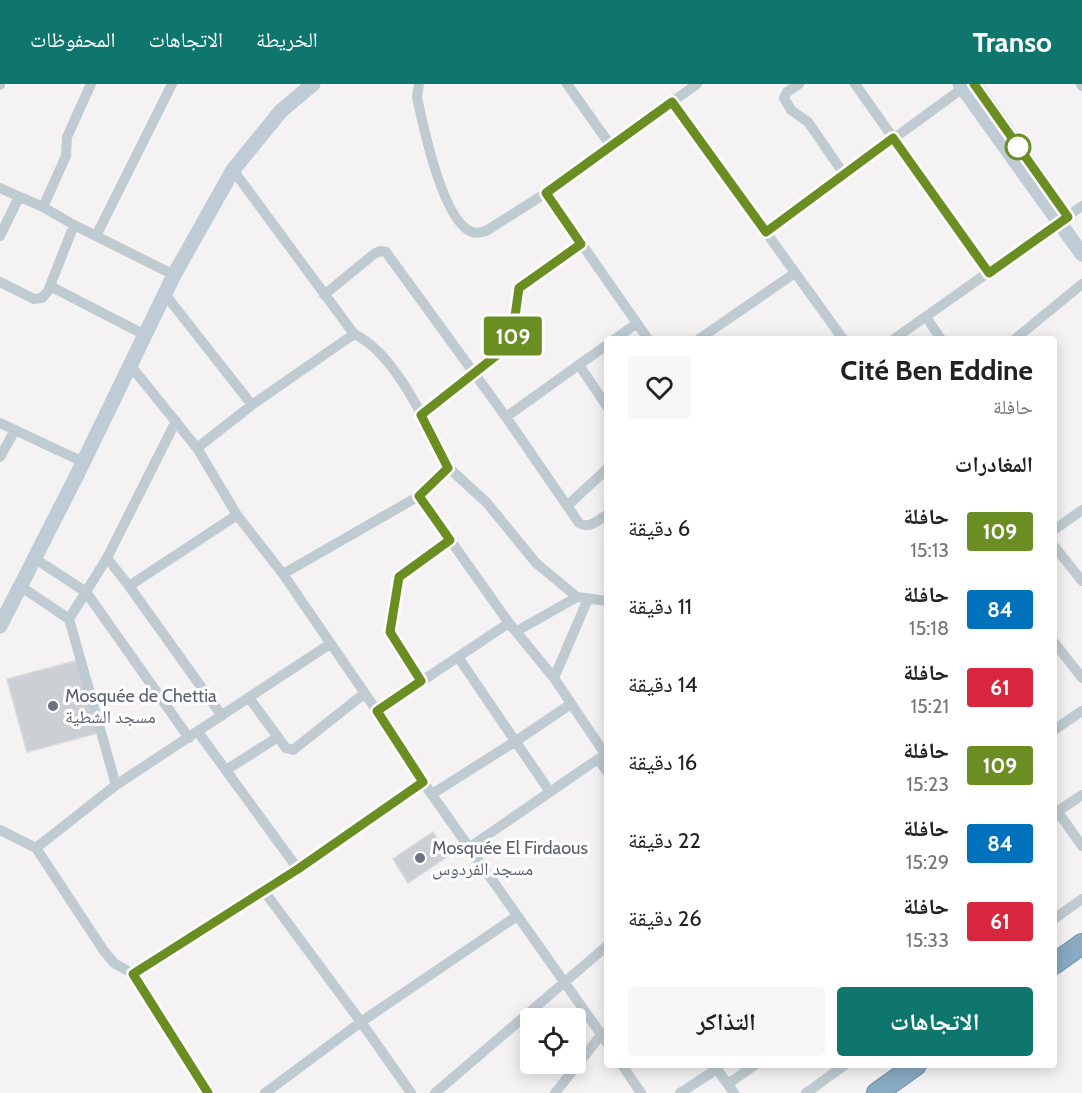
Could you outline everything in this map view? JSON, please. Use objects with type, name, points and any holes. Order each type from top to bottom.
[{"type":"highway","points":[[1057,962],[1082,944]]},
{"type":"highway","points":[[877,1093],[912,1068]]},
{"type":"street","points":[[43,207],[66,156],[67,137],[91,84]]},
{"type":"street","points":[[96,236],[172,84]]},
{"type":"street","points":[[0,626],[83,462],[164,293],[233,170],[296,91],[313,84]]},
{"type":"street","points":[[419,84],[417,97],[439,179],[448,203],[461,224],[476,234],[486,231],[546,193],[697,84]]},
{"type":"street","points":[[567,84],[611,146]]},
{"type":"street","points":[[799,84],[787,92],[784,98],[791,110],[808,122],[844,174]]},
{"type":"street","points":[[855,84],[989,273]]},
{"type":"street","points":[[766,232],[966,85],[1064,220],[1082,254]]},
{"type":"street","points":[[672,102],[841,336]]},
{"type":"street","points":[[233,170],[354,334],[366,339],[390,364],[421,415],[448,468],[487,503],[536,563],[582,598]]},
{"type":"street","points":[[0,188],[43,207],[174,275]]},
{"type":"street","points":[[546,193],[646,336]]},
{"type":"street","points":[[0,236],[19,197]]},
{"type":"street","points":[[898,336],[1082,206]]},
{"type":"street","points":[[1064,220],[1082,237]]},
{"type":"street","points":[[0,282],[38,299],[45,295],[74,225]]},
{"type":"street","points":[[421,415],[512,341],[519,288],[581,244]]},
{"type":"street","points":[[324,295],[374,255],[380,251],[386,252],[475,373],[579,523],[589,526],[604,517]]},
{"type":"street","points":[[703,336],[795,273]]},
{"type":"street","points":[[1019,336],[1082,284]]},
{"type":"street","points":[[50,286],[145,335]]},
{"type":"street","points":[[164,293],[252,405]]},
{"type":"street","points":[[926,316],[939,336]]},
{"type":"street","points":[[619,336],[637,323]]},
{"type":"street","points":[[197,448],[252,405],[354,334]]},
{"type":"street","points":[[506,417],[604,347]]},
{"type":"street","points":[[130,365],[197,448],[237,515],[283,574],[423,782],[563,983],[604,1036]]},
{"type":"street","points":[[579,365],[604,402]]},
{"type":"street","points":[[69,619],[106,558],[176,421]]},
{"type":"street","points":[[0,423],[83,462]]},
{"type":"street","points":[[0,457],[15,430]]},
{"type":"street","points":[[283,574],[419,496],[448,468]]},
{"type":"street","points":[[567,506],[604,472]]},
{"type":"street","points":[[419,496],[513,627],[554,678],[603,755],[470,847]]},
{"type":"street","points":[[1057,528],[1082,510]]},
{"type":"street","points":[[129,586],[237,515]]},
{"type":"street","points":[[421,681],[390,632],[399,577],[450,540]]},
{"type":"street","points":[[1057,550],[1082,582]]},
{"type":"street","points":[[34,558],[86,592],[193,735],[226,770],[298,869]]},
{"type":"street","points":[[106,558],[129,586],[222,716]]},
{"type":"street","points":[[20,586],[69,619],[117,785]]},
{"type":"street","points":[[554,678],[582,598]]},
{"type":"street","points":[[377,711],[458,657],[513,627],[582,598],[604,601]]},
{"type":"street","points":[[36,848],[117,785],[330,644]]},
{"type":"street","points":[[1057,646],[1082,678]]},
{"type":"street","points":[[458,657],[550,792]]},
{"type":"street","points":[[249,698],[286,748],[292,750],[365,693]]},
{"type":"street","points":[[432,794],[570,704]]},
{"type":"street","points":[[1057,728],[1080,717]]},
{"type":"street","points":[[226,770],[278,736]]},
{"type":"street","points":[[133,974],[298,869],[423,782]]},
{"type":"street","points":[[1057,812],[1082,795]]},
{"type":"street","points":[[1057,814],[1082,846]]},
{"type":"street","points":[[0,830],[36,848],[104,951],[114,963],[133,974],[208,1093]]},
{"type":"street","points":[[264,891],[411,1093]]},
{"type":"street","points":[[1057,917],[1082,899]]},
{"type":"street","points":[[265,1093],[277,1089],[361,1022],[517,916]]},
{"type":"street","points":[[435,1093],[604,948]]},
{"type":"street","points":[[555,1093],[604,1038]]},
{"type":"street","points":[[624,1068],[641,1093]]},
{"type":"street","points":[[680,1093],[715,1068]]},
{"type":"street","points":[[717,1068],[731,1089],[752,1068]]},
{"type":"street","points":[[806,1093],[841,1068]]},
{"type":"building","name":"Mosquée de Chettia مسجد الشطية","points":[[79,660],[98,733],[27,752],[7,679]]},
{"type":"building","name":"Mosquée El Firdaous مسجد الفردوس","points":[[433,832],[448,856],[408,883],[393,859]]},
{"type":"bus line","name":"109","points":[[208,1093],[133,974],[298,869],[423,782],[377,711],[421,681],[391,636],[389,629],[399,577],[450,540],[419,496],[448,468],[421,415],[511,344],[518,289],[581,244],[546,193],[672,102],[766,232],[893,138],[989,273],[1068,217],[974,84]]},
{"type":"place","name":"Mosquée de Chettia مسجد الشطية","points":[[53,706]]},
{"type":"place","name":"Mosquée El Firdaous مسجد الفردوس","points":[[420,858]]}]
